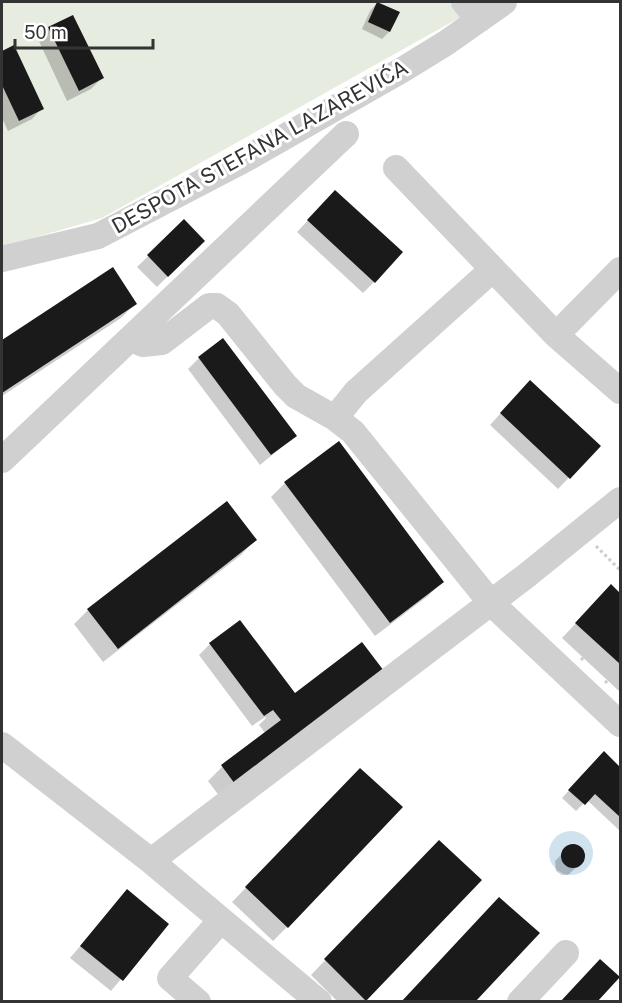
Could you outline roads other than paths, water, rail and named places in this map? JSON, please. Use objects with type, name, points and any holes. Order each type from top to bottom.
[{"type":"street","name":"DESPOTA STEFANA LAZAREVIĆA","points":[[2,259],[98,236],[242,161],[421,59],[471,11],[504,2]]},
{"type":"street","points":[[2,460],[346,134]]},
{"type":"street","points":[[396,168],[556,335],[621,391]]},
{"type":"street","points":[[335,418],[356,392],[493,269]]},
{"type":"street","points":[[556,335],[621,270]]},
{"type":"street","points":[[132,338],[143,344],[162,342],[209,306],[217,306],[228,314],[296,396],[335,418],[353,432],[491,603],[621,724]]},
{"type":"street","points":[[151,861],[491,603],[621,500]]},
{"type":"street","points":[[2,745],[151,861],[319,1002]]},
{"type":"street","points":[[198,1002],[170,978],[221,920]]},
{"type":"street","points":[[520,1002],[566,953]]},
{"type":"water","points":[[571,831],[587,837],[593,853],[587,869],[571,875],[555,869],[549,853],[555,837]]}]
